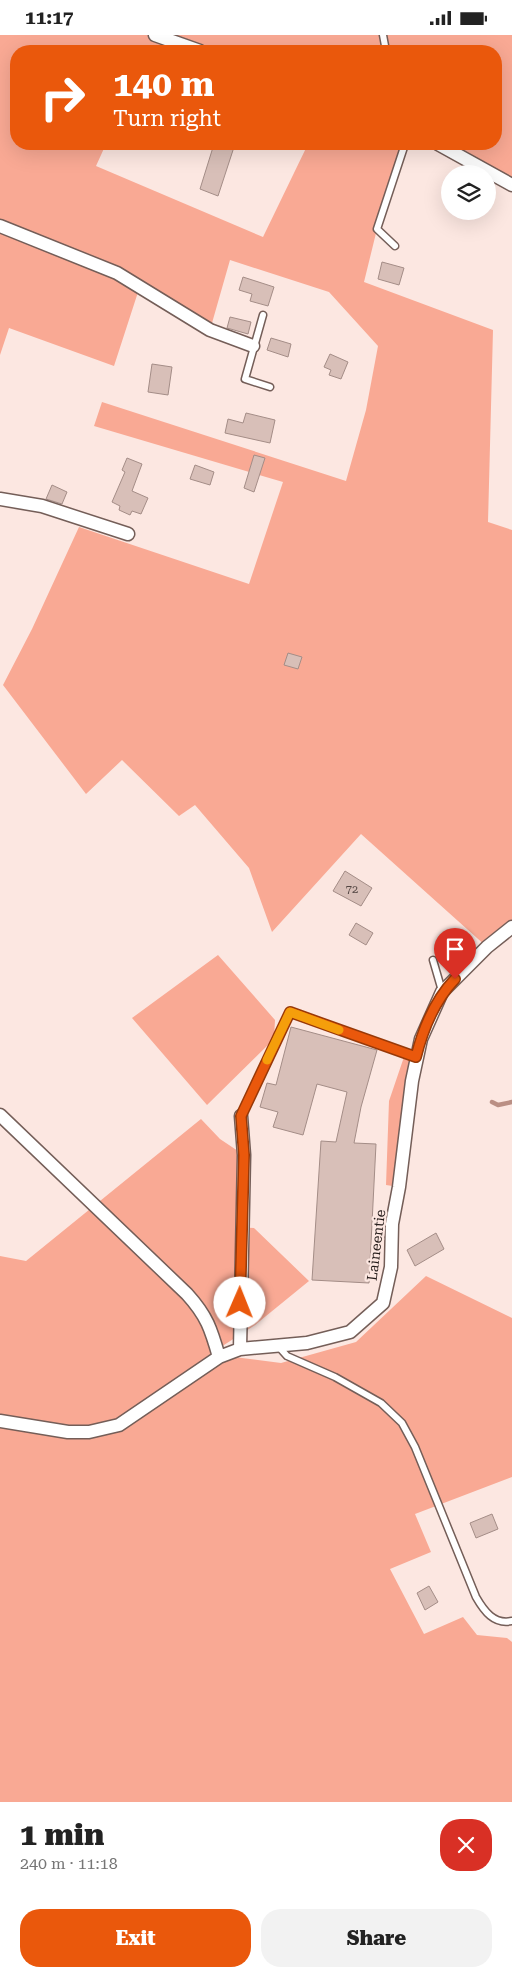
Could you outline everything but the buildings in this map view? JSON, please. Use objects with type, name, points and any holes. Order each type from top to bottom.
[{"type":"street","points":[[155,35],[183,45]]},
{"type":"street","points":[[449,150],[512,185]]},
{"type":"street","points":[[0,226],[117,273],[210,330],[253,346]]},
{"type":"street","points":[[0,499],[42,506],[128,534]]},
{"type":"street","name":"Laineentie","points":[[0,1421],[68,1432],[89,1432],[119,1425],[219,1357],[240,1349],[307,1343],[350,1332],[383,1303],[391,1267],[392,1224],[399,1187],[416,1057],[421,1039],[442,992],[487,947],[512,927]]},
{"type":"street","points":[[0,1115],[187,1293],[202,1310],[210,1325],[219,1357]]},
{"type":"street","points":[[240,1349],[244,1155],[241,1116]]},
{"type":"lane","points":[[395,246],[377,229],[402,150]]},
{"type":"lane","points":[[263,315],[253,346],[246,379],[270,387]]},
{"type":"lane","points":[[433,960],[442,992]]},
{"type":"lane","points":[[241,1116],[290,1012],[416,1057]]},
{"type":"lane","points":[[278,1346],[287,1356],[335,1377],[381,1403],[402,1423],[415,1447],[476,1597],[485,1611],[498,1621],[512,1621]]},
{"type":"shaded area","points":[[0,35],[512,35],[512,185],[496,176],[496,165],[476,165],[449,150],[502,150],[502,45],[10,45],[10,150],[103,150],[96,166],[263,237],[305,150],[403,150],[377,229],[364,282],[493,330],[488,522],[512,530],[512,927],[487,947],[361,834],[272,932],[249,868],[195,805],[179,816],[122,760],[86,794],[3,685],[32,629],[79,527],[249,584],[283,482],[94,426],[102,402],[346,481],[366,410],[378,346],[329,292],[230,260],[210,330],[139,288],[0,226]]},
{"type":"shaded area","points":[[0,228],[139,289],[114,366],[9,328],[0,355]]},
{"type":"shaded area","points":[[218,955],[275,1020],[274,1039],[207,1105],[132,1018]]},
{"type":"shaded area","points":[[405,1054],[416,1057],[399,1187],[386,1185],[389,1101]]},
{"type":"shaded area","points":[[201,1119],[220,1139],[241,1153],[236,1227],[254,1228],[309,1281],[255,1325],[210,1354],[281,1363],[356,1342],[426,1276],[512,1318],[512,1477],[415,1514],[431,1552],[390,1569],[424,1634],[463,1617],[477,1635],[507,1638],[512,1642],[512,1802],[0,1802],[0,1256],[26,1261]]},
{"type":"waterway","points":[[492,1102],[498,1105],[512,1102]]},
{"type":"slow traffic","points":[[267,1060],[290,1012],[339,1030]]},
{"type":"route","points":[[240,1303],[244,1155],[241,1116],[290,1012],[416,1057],[421,1039],[442,992],[455,979]]}]
